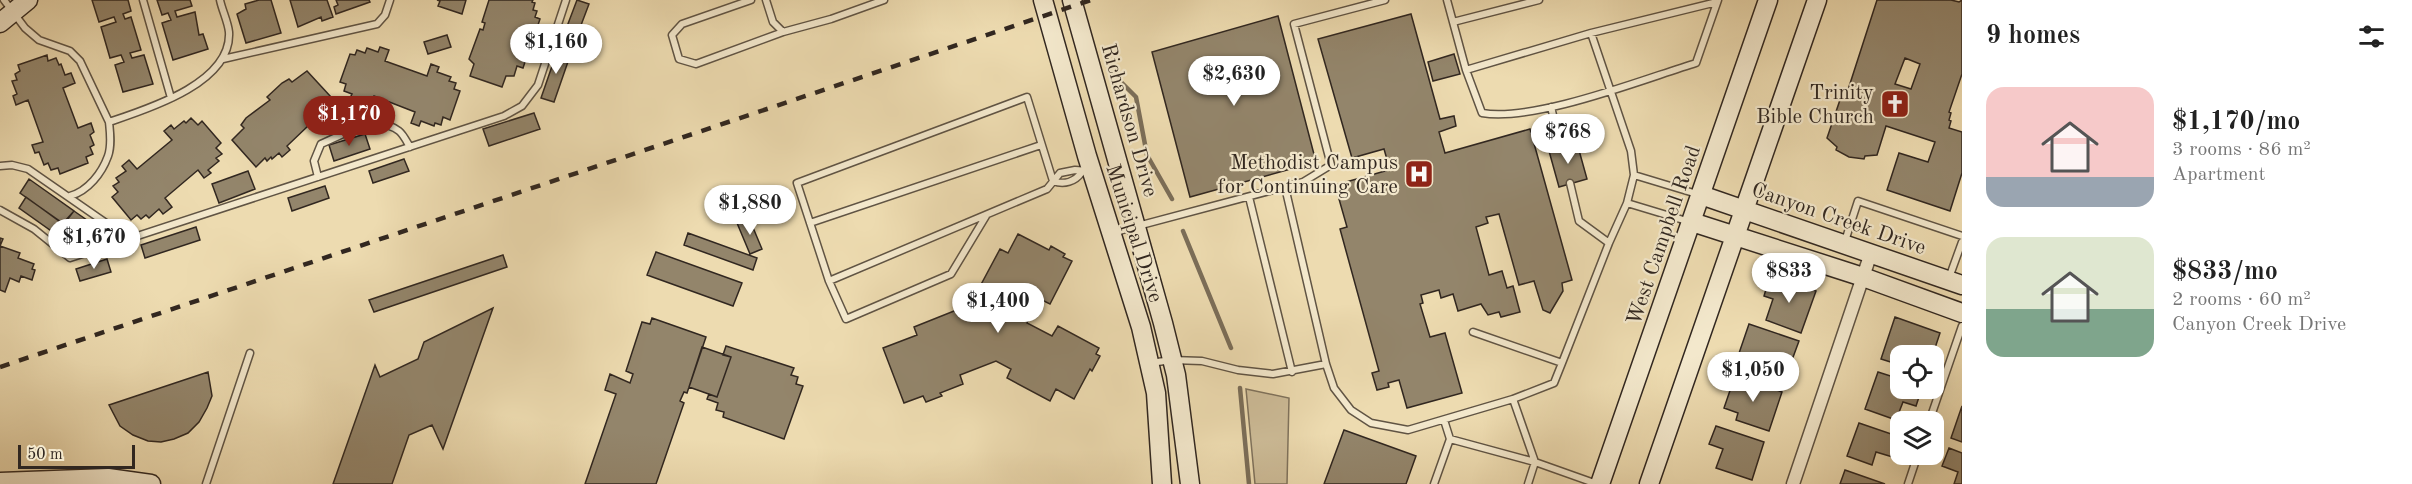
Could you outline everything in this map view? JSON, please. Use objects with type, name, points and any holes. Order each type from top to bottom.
[{"type":"street","name":"Municipal Drive","points":[[1043,0],[1087,171],[1111,233],[1150,363],[1156,393],[1162,484]]},
{"type":"street","name":"Richardson Drive","points":[[1072,0],[1163,323]]},
{"type":"street","name":"West Campbell Road","points":[[1598,484],[1692,222],[1768,0]]},
{"type":"street","points":[[1649,484],[1817,0]]},
{"type":"street","points":[[1087,171],[1118,162]]},
{"type":"street","name":"Canyon Creek Drive","points":[[1701,195],[1955,283]]},
{"type":"street","points":[[1692,222],[1863,277],[1962,313]]},
{"type":"street","points":[[1793,484],[1871,252]]},
{"type":"street","points":[[1940,305],[1955,283]]},
{"type":"street","name":"Municipal Drive","points":[[1163,323],[1184,431],[1190,484]]},
{"type":"street","points":[[3,481],[108,478],[151,484]]},
{"type":"lane","points":[[144,0],[171,98]]},
{"type":"lane","points":[[220,0],[229,32],[224,59]]},
{"type":"lane","points":[[109,122],[152,108],[193,87],[224,59],[377,24],[384,15],[390,0]]},
{"type":"lane","points":[[0,210],[34,230],[70,258],[504,116],[522,106],[538,85],[566,0]]},
{"type":"lane","points":[[751,0],[682,24],[672,35],[680,59],[696,64],[783,32],[831,19],[884,0]]},
{"type":"lane","points":[[766,0],[773,22],[783,32]]},
{"type":"lane","points":[[1111,233],[1303,182],[1331,165],[1293,24],[1385,0]]},
{"type":"lane","points":[[1447,0],[1466,70],[1482,113],[1495,116],[1551,107],[1696,63],[1717,1]]},
{"type":"lane","points":[[1453,22],[1539,0]]},
{"type":"lane","points":[[1466,70],[1591,33],[1717,1]]},
{"type":"lane","points":[[11,9],[25,28],[39,40],[70,51],[80,61],[109,122],[108,156],[92,183],[78,194],[70,196]]},
{"type":"lane","points":[[1285,187],[1326,364],[1334,388],[1351,410],[1371,423],[1408,430],[1514,399],[1554,384],[1627,203],[1634,176],[1631,151],[1591,33]]},
{"type":"lane","points":[[986,215],[951,274],[846,319],[828,281],[797,183],[1027,97],[1053,181]]},
{"type":"lane","points":[[1551,107],[1561,148]]},
{"type":"lane","points":[[318,177],[314,161],[321,144],[365,126],[385,125],[400,131],[410,147]]},
{"type":"lane","points":[[810,223],[1041,145]]},
{"type":"lane","points":[[0,166],[12,165],[28,169],[129,238]]},
{"type":"lane","points":[[1053,181],[1061,184],[1078,178],[1087,171]]},
{"type":"lane","points":[[1634,176],[1701,195]]},
{"type":"lane","points":[[828,281],[1047,189],[1053,181]]},
{"type":"lane","points":[[1570,183],[1580,221],[1609,243]]},
{"type":"lane","points":[[1249,197],[1292,372]]},
{"type":"lane","points":[[1844,243],[1858,201],[1962,236]]},
{"type":"lane","points":[[1627,203],[1692,222]]},
{"type":"lane","points":[[1955,283],[1962,242]]},
{"type":"lane","points":[[1933,411],[1962,326]]},
{"type":"lane","points":[[1473,332],[1562,363]]},
{"type":"lane","points":[[206,484],[250,353]]},
{"type":"lane","points":[[1150,363],[1172,360],[1202,361],[1238,370],[1273,374],[1326,364]]},
{"type":"lane","points":[[1514,399],[1535,462],[1528,484]]},
{"type":"lane","points":[[1434,484],[1450,439],[1444,420]]},
{"type":"lane","points":[[1450,439],[1535,462],[1598,484]]},
{"type":"lane","points":[[1908,484],[1914,465]]},
{"type":"shaded area","points":[[1246,389],[1289,398],[1287,484],[1255,484]]},
{"type":"building","points":[[92,0],[128,0],[131,11],[123,14],[125,19],[131,17],[141,50],[130,53],[132,58],[144,55],[153,84],[123,92],[115,65],[124,62],[121,55],[110,58],[101,27],[116,22],[114,17],[99,22]]},
{"type":"building","points":[[157,0],[190,0],[192,6],[175,11],[177,17],[195,12],[199,35],[203,34],[208,49],[173,60],[162,23],[171,20],[168,13],[162,15]]},
{"type":"building","points":[[259,0],[271,0],[281,33],[246,43],[237,14],[246,9],[245,4]]},
{"type":"building","points":[[290,0],[327,0],[333,17],[322,21],[321,17],[298,27]]},
{"type":"building","points":[[336,0],[369,0],[370,2],[336,14],[334,7],[338,5]]},
{"type":"building","points":[[437,0],[466,0],[462,14],[438,6],[440,1]]},
{"type":"building","points":[[489,0],[533,0],[532,2],[535,3],[533,10],[537,11],[535,17],[540,19],[537,28],[531,26],[527,39],[524,38],[522,44],[525,45],[520,57],[526,59],[523,68],[517,66],[514,76],[506,76],[502,87],[470,76],[474,64],[469,59],[480,29],[483,30],[485,23],[482,22]]},
{"type":"building","points":[[577,0],[589,4],[575,41],[563,37]]},
{"type":"building","name":"Trinity Bible Church","points":[[1877,0],[1951,0],[1959,2],[1962,0],[1962,74],[1949,112],[1951,121],[1949,128],[1962,132],[1962,173],[1950,211],[1887,190],[1899,153],[1928,162],[1935,142],[1886,126],[1877,155],[1865,156],[1864,159],[1849,157],[1836,150],[1837,147],[1827,138],[1841,97],[1846,96]],"holes":[[[1905,58],[1920,64],[1911,89],[1895,84]]]},
{"type":"building","points":[[1411,14],[1440,119],[1454,116],[1456,126],[1439,132],[1445,153],[1530,129],[1572,280],[1562,283],[1563,291],[1550,313],[1543,310],[1534,281],[1519,285],[1499,214],[1486,217],[1488,223],[1476,227],[1489,275],[1502,271],[1507,288],[1513,286],[1520,312],[1501,317],[1499,312],[1488,315],[1481,304],[1458,311],[1453,294],[1441,298],[1439,290],[1421,295],[1423,303],[1420,304],[1430,337],[1445,333],[1462,393],[1407,408],[1399,380],[1388,383],[1389,387],[1377,390],[1372,373],[1379,371],[1340,229],[1347,227],[1335,185],[1396,168],[1394,161],[1388,163],[1384,149],[1352,158],[1318,39]]},
{"type":"building","points":[[1278,16],[1316,162],[1190,197],[1152,52]]},
{"type":"building","points":[[447,35],[451,47],[428,54],[424,42]]},
{"type":"building","points":[[380,47],[389,50],[385,61],[427,76],[431,64],[439,67],[437,72],[451,77],[449,81],[456,83],[454,89],[460,91],[450,120],[443,117],[441,125],[435,123],[434,126],[421,121],[419,126],[411,123],[415,112],[374,96],[369,109],[359,105],[361,101],[350,98],[352,94],[344,91],[346,84],[340,82],[350,54],[355,55],[357,50],[365,53],[367,48],[378,52]]},
{"type":"building","points":[[558,49],[571,53],[554,102],[541,98]]},
{"type":"building","points":[[1454,54],[1460,74],[1433,81],[1428,62]]},
{"type":"building","points":[[47,55],[48,61],[56,58],[65,75],[71,73],[75,83],[63,88],[78,128],[91,123],[94,132],[90,135],[94,145],[90,147],[93,154],[86,157],[88,163],[60,174],[58,168],[51,170],[48,163],[44,165],[39,152],[35,153],[32,145],[43,142],[28,100],[16,105],[13,96],[17,94],[12,81],[17,80],[15,74],[20,71],[18,65]]},
{"type":"building","points":[[307,71],[331,97],[322,106],[326,109],[317,118],[320,122],[313,129],[309,125],[287,146],[290,150],[282,157],[279,153],[267,161],[265,158],[256,167],[232,140],[244,128],[241,125],[246,118],[270,100],[267,97],[282,83],[289,79],[292,82]]},
{"type":"building","points":[[534,113],[540,129],[489,146],[483,129]]},
{"type":"building","points":[[191,118],[198,125],[202,121],[221,143],[216,148],[222,154],[216,158],[219,161],[208,170],[211,173],[204,178],[198,170],[165,198],[172,207],[163,214],[159,209],[149,218],[146,215],[141,219],[137,215],[131,220],[112,197],[118,192],[113,186],[119,182],[116,178],[126,171],[122,166],[129,160],[137,169],[172,140],[164,131],[171,125],[174,129]]},
{"type":"building","points":[[365,134],[370,149],[334,161],[329,145]]},
{"type":"building","points":[[1577,143],[1587,179],[1559,187],[1549,151]]},
{"type":"building","points":[[404,159],[409,171],[373,183],[369,171]]},
{"type":"building","points":[[248,171],[255,189],[219,203],[212,184]]},
{"type":"building","points":[[29,179],[74,211],[64,224],[20,193]]},
{"type":"building","points":[[325,186],[329,198],[292,211],[288,198]]},
{"type":"building","points":[[26,197],[78,235],[71,245],[19,208]]},
{"type":"building","points":[[74,211],[101,230],[93,240],[66,220]]},
{"type":"building","points":[[749,218],[762,249],[750,254],[737,223]]},
{"type":"building","points":[[196,227],[200,240],[145,258],[141,245]]},
{"type":"building","points":[[688,233],[757,258],[753,270],[684,245]]},
{"type":"building","points":[[1018,234],[1049,250],[1051,246],[1065,254],[1063,257],[1072,261],[1050,304],[1040,299],[1027,323],[1052,336],[1058,326],[1099,348],[1096,354],[1100,356],[1092,371],[1090,369],[1074,399],[1056,389],[1050,401],[1007,378],[1011,369],[996,361],[960,375],[963,384],[940,393],[942,396],[926,402],[923,396],[904,403],[883,348],[917,335],[914,327],[959,309],[962,317],[981,310],[987,298],[977,292],[1000,249],[1008,253]]},
{"type":"building","points":[[0,246],[20,253],[18,258],[34,264],[32,280],[21,276],[19,282],[10,278],[5,292],[0,290]]},
{"type":"building","points":[[656,252],[742,283],[733,306],[647,275]]},
{"type":"building","points":[[503,255],[507,267],[374,312],[369,300]]},
{"type":"building","points":[[107,259],[111,272],[80,281],[76,269]]},
{"type":"building","points":[[1770,276],[1816,291],[1801,333],[1766,320],[1773,299],[1764,296]]},
{"type":"building","points":[[493,308],[443,449],[432,425],[409,435],[392,484],[333,484],[375,365],[380,377],[418,359],[424,342]]},
{"type":"building","points":[[1895,317],[1940,333],[1936,345],[1890,345],[1890,362],[1881,359]]},
{"type":"building","points":[[652,318],[706,337],[687,393],[684,392],[680,401],[684,403],[656,484],[585,484],[616,394],[605,390],[610,374],[630,383],[633,374],[626,371],[642,322],[650,324]]},
{"type":"building","points":[[1749,324],[1799,341],[1785,379],[1736,362]]},
{"type":"building","points":[[726,346],[794,368],[791,375],[798,377],[796,384],[803,386],[784,439],[723,417],[724,412],[716,410],[718,403],[707,399],[709,394],[717,397],[731,357],[723,355]]},
{"type":"building","points":[[702,347],[731,357],[717,397],[689,387]]},
{"type":"building","points":[[208,372],[212,396],[207,408],[199,422],[188,433],[174,439],[161,442],[148,441],[133,435],[120,426],[109,405]]},
{"type":"building","points":[[1878,372],[1890,376],[1890,399],[1918,399],[1916,406],[1903,402],[1900,411],[1890,411],[1890,418],[1865,409]]},
{"type":"building","points":[[1735,376],[1782,392],[1769,431],[1736,420],[1738,413],[1724,408]]},
{"type":"building","points":[[1962,406],[1962,442],[1951,438]]},
{"type":"building","points":[[1859,423],[1890,434],[1890,456],[1876,452],[1872,465],[1847,456]]},
{"type":"building","points":[[1716,426],[1764,442],[1752,480],[1716,468],[1723,449],[1709,444]]},
{"type":"building","points":[[1344,430],[1416,456],[1406,484],[1324,484]]},
{"type":"building","points":[[1949,448],[1962,453],[1962,484],[1954,484],[1958,472],[1942,466]]},
{"type":"building","points":[[1845,470],[1885,484],[1840,484]]},
{"type":"waterway","points":[[1115,76],[1136,97],[1147,155],[1172,199]]},
{"type":"waterway","points":[[1183,231],[1231,348]]},
{"type":"waterway","points":[[1240,388],[1249,484]]},
{"type":"railway","points":[[0,367],[1091,0]]},
{"type":"place","name":"Trinity Bible Church","points":[[1895,104]]},
{"type":"place","name":"Methodist Campus for Continuing Care","points":[[1419,174]]}]
